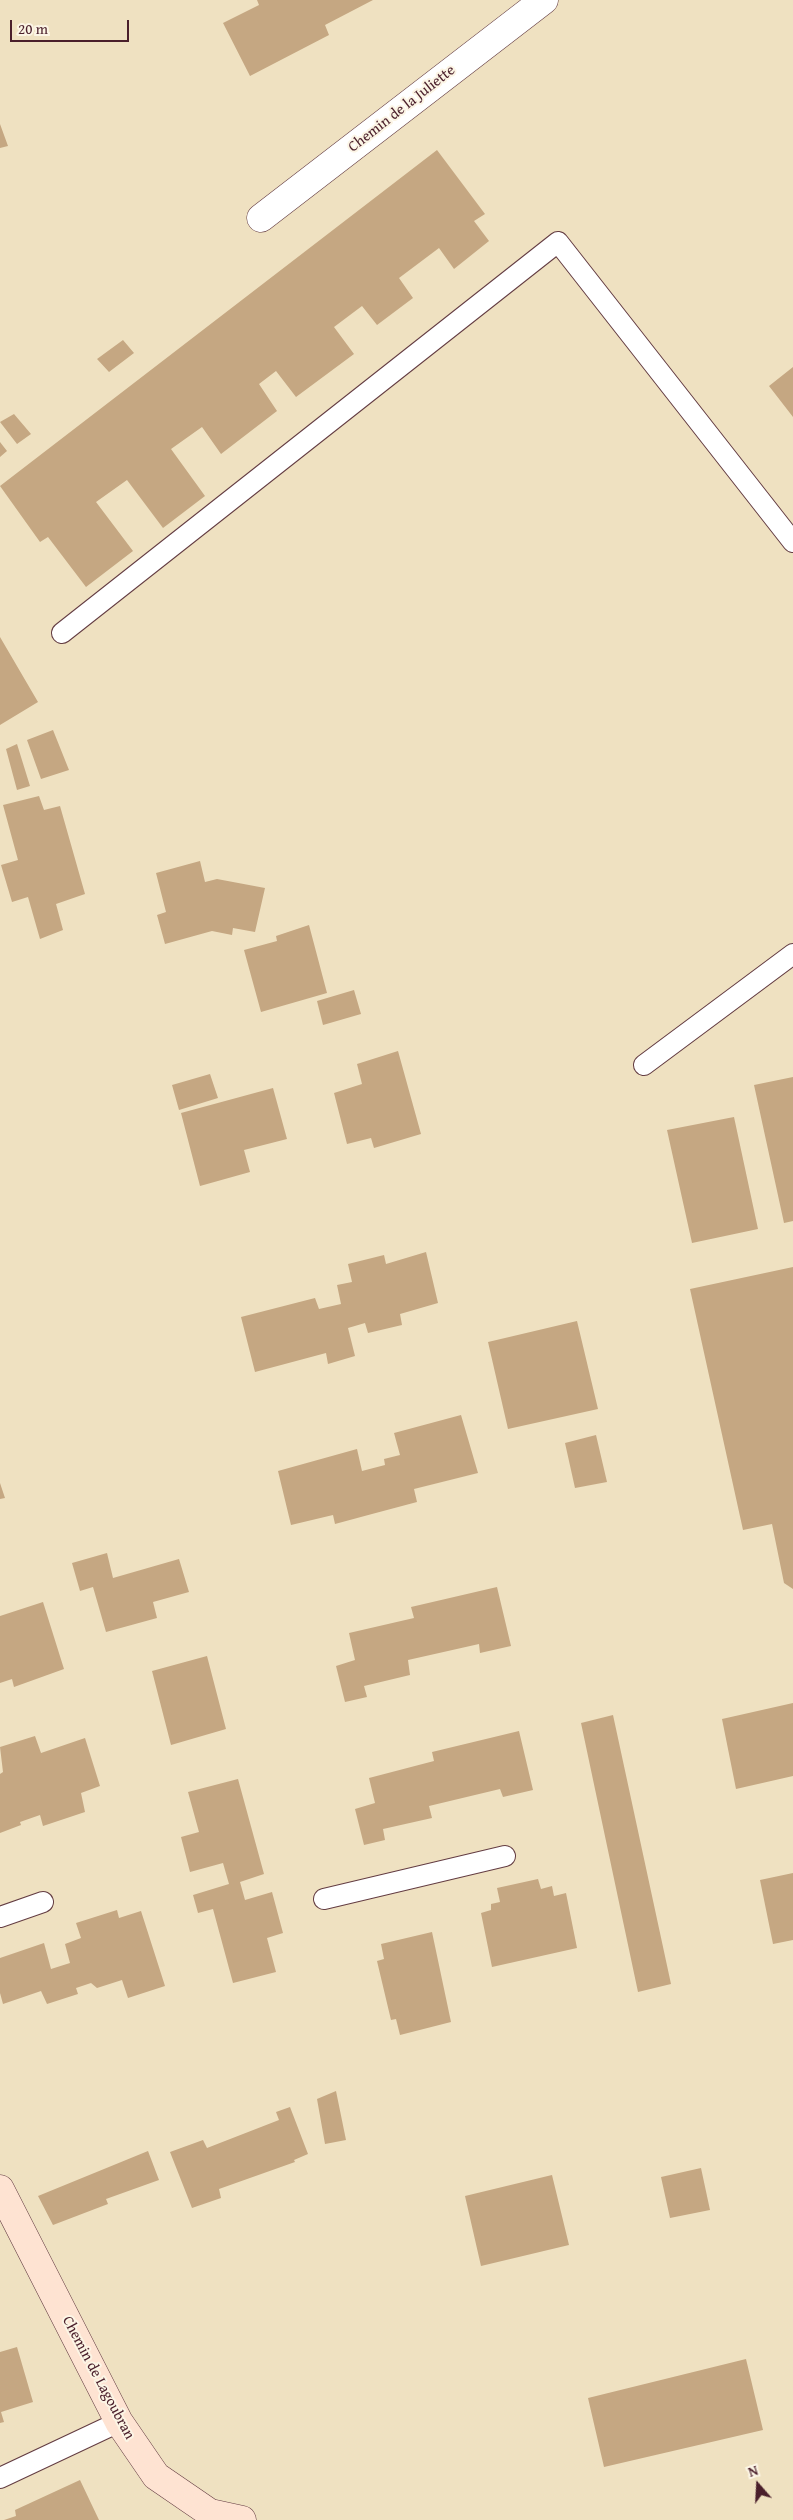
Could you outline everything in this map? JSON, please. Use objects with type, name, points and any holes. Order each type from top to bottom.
[{"type":"main road","name":"Chemin de Lagoubran","points":[[0,2189],[119,2422],[156,2476],[210,2513],[242,2520]]},
{"type":"street","name":"Chemin de la Juliette","points":[[261,218],[544,0]]},
{"type":"lane","points":[[62,632],[558,242],[793,542]]},
{"type":"lane","points":[[644,1065],[793,954]]},
{"type":"lane","points":[[324,1899],[504,1856]]},
{"type":"lane","points":[[0,1917],[43,1902]]},
{"type":"lane","points":[[0,2478],[119,2422]]},
{"type":"building","points":[[257,0],[373,0],[325,25],[329,35],[250,76],[223,23],[259,5]]},
{"type":"building","points":[[0,124],[8,146],[0,148]]},
{"type":"building","points":[[437,150],[485,214],[474,221],[489,241],[454,269],[439,248],[399,278],[413,298],[377,325],[362,306],[334,327],[354,354],[296,397],[276,371],[259,384],[277,411],[221,454],[202,427],[171,449],[205,496],[163,528],[127,480],[96,502],[133,551],[86,587],[48,537],[40,542],[0,486]]},
{"type":"building","points":[[123,340],[134,353],[109,372],[97,359]]},
{"type":"building","points":[[793,367],[793,417],[769,386]]},
{"type":"building","points":[[14,414],[31,434],[17,444],[0,422]]},
{"type":"building","points":[[0,442],[7,451],[0,457]]},
{"type":"building","points":[[0,637],[38,702],[0,725]]},
{"type":"building","points":[[53,730],[69,770],[41,779],[27,740]]},
{"type":"building","points":[[17,744],[30,786],[17,790],[6,749]]},
{"type":"building","points":[[39,796],[44,810],[60,806],[85,894],[56,904],[63,930],[40,939],[28,897],[12,902],[1,865],[18,860],[3,805]]},
{"type":"building","points":[[200,861],[205,882],[217,879],[265,888],[255,932],[233,928],[232,935],[212,931],[165,944],[157,915],[166,912],[156,873]]},
{"type":"building","points":[[309,925],[327,993],[261,1012],[244,950],[277,941],[276,936]]},
{"type":"building","points":[[354,990],[361,1014],[323,1025],[317,1001]]},
{"type":"building","points":[[398,1051],[421,1134],[374,1148],[371,1138],[347,1144],[334,1093],[362,1084],[357,1064]]},
{"type":"building","points":[[210,1074],[218,1098],[179,1110],[172,1085]]},
{"type":"building","points":[[793,1077],[793,1221],[784,1223],[754,1085]]},
{"type":"building","points":[[273,1088],[287,1139],[244,1150],[250,1172],[200,1186],[181,1113]]},
{"type":"building","points":[[734,1117],[758,1229],[692,1243],[667,1130]]},
{"type":"building","points":[[426,1252],[438,1303],[400,1314],[402,1325],[368,1333],[365,1323],[348,1328],[355,1356],[328,1364],[326,1353],[255,1372],[241,1317],[315,1298],[319,1309],[341,1304],[337,1285],[352,1282],[348,1264],[384,1255],[386,1264]]},
{"type":"building","points":[[793,1267],[793,1589],[784,1583],[772,1524],[743,1530],[690,1289]]},
{"type":"building","points":[[577,1321],[598,1409],[508,1429],[488,1342]]},
{"type":"building","points":[[461,1415],[478,1473],[414,1489],[417,1502],[335,1524],[333,1515],[291,1525],[278,1471],[357,1449],[362,1471],[385,1465],[384,1459],[400,1455],[394,1433]]},
{"type":"building","points":[[596,1435],[607,1482],[575,1488],[565,1443]]},
{"type":"building","points":[[0,1483],[5,1498],[0,1499]]},
{"type":"building","points":[[107,1553],[113,1578],[179,1559],[189,1592],[153,1602],[157,1618],[106,1632],[93,1587],[80,1591],[72,1563]]},
{"type":"building","points":[[497,1587],[511,1646],[480,1653],[479,1644],[408,1660],[410,1675],[364,1686],[367,1697],[345,1702],[336,1666],[355,1660],[349,1633],[414,1618],[411,1607]]},
{"type":"building","points":[[43,1602],[64,1669],[14,1687],[12,1679],[0,1683],[0,1616]]},
{"type":"building","points":[[207,1656],[226,1729],[171,1745],[152,1671]]},
{"type":"building","points":[[793,1703],[793,1776],[736,1789],[722,1719]]},
{"type":"building","points":[[613,1715],[671,1984],[638,1992],[581,1723]]},
{"type":"building","points":[[519,1731],[533,1790],[503,1797],[500,1789],[429,1806],[432,1818],[383,1829],[385,1840],[364,1845],[355,1809],[375,1803],[369,1778],[434,1761],[432,1752]]},
{"type":"building","points":[[35,1736],[41,1753],[85,1738],[100,1786],[81,1793],[85,1812],[43,1826],[40,1815],[20,1822],[21,1825],[0,1833],[0,1774],[3,1772],[0,1747]]},
{"type":"building","points":[[238,1779],[264,1874],[240,1882],[245,1900],[272,1892],[283,1933],[267,1938],[276,1972],[233,1983],[213,1909],[198,1913],[193,1895],[229,1884],[223,1863],[190,1872],[181,1837],[199,1832],[188,1792]]},
{"type":"building","points":[[793,1873],[793,1940],[773,1944],[760,1880]]},
{"type":"building","points":[[538,1879],[541,1889],[552,1886],[554,1896],[566,1893],[577,1948],[492,1967],[481,1913],[491,1910],[491,1904],[500,1902],[497,1888]]},
{"type":"building","points":[[117,1910],[119,1918],[141,1911],[165,1986],[128,1998],[122,1980],[97,1988],[91,1983],[76,1988],[78,1994],[47,2004],[41,1991],[3,2004],[0,1993],[0,1958],[44,1943],[51,1969],[70,1963],[65,1944],[81,1938],[76,1923]]},
{"type":"building","points":[[432,1932],[451,2022],[400,2035],[396,2019],[391,2020],[377,1961],[384,1959],[381,1944]]},
{"type":"building","points":[[336,2091],[346,2140],[325,2144],[317,2099]]},
{"type":"building","points":[[290,2107],[308,2154],[294,2160],[295,2162],[219,2189],[221,2198],[192,2208],[170,2152],[203,2140],[207,2148],[279,2120],[276,2112]]},
{"type":"building","points":[[148,2151],[159,2180],[106,2199],[108,2204],[53,2225],[38,2196]]},
{"type":"building","points":[[701,2168],[710,2210],[670,2218],[661,2177]]},
{"type":"building","points":[[552,2175],[569,2245],[481,2266],[465,2196]]},
{"type":"building","points":[[17,2347],[33,2402],[1,2412],[4,2422],[0,2423],[0,2352]]},
{"type":"building","points":[[746,2359],[763,2430],[604,2467],[588,2398]]},
{"type":"building","points":[[80,2480],[99,2520],[4,2520],[16,2516],[15,2510]]}]
